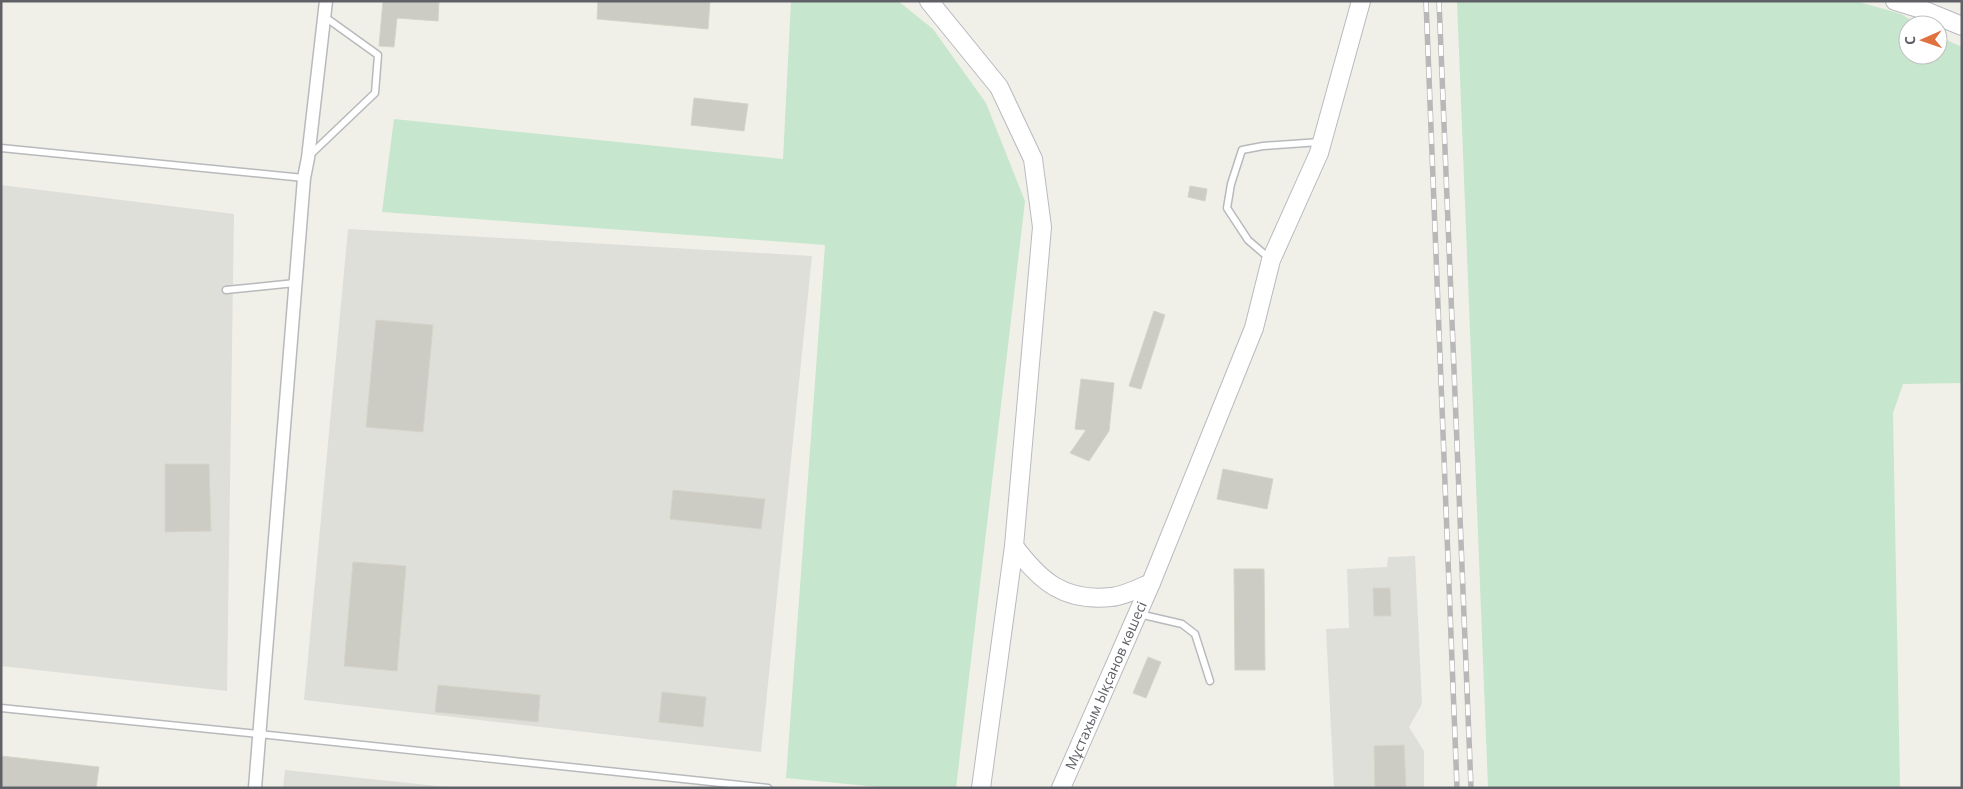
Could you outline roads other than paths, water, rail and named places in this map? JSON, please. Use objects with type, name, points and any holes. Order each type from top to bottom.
[{"type":"main road","points":[[929,1],[999,87],[1033,159],[1042,228],[1014,546],[981,788]]},
{"type":"main road","name":"Мұстахым Ықсанов көшесі","points":[[1061,788],[1138,614],[1254,328],[1271,260],[1319,152],[1361,1]]},
{"type":"main road","points":[[1894,1],[1918,8],[1962,26]]},
{"type":"main road","points":[[1014,546],[1031,568],[1049,584],[1062,592],[1080,597],[1112,597],[1151,583]]},
{"type":"street","points":[[255,788],[304,178],[308,158],[326,1]]},
{"type":"lane","points":[[308,158],[375,93],[378,55],[324,17]]},
{"type":"lane","points":[[1271,260],[1248,240],[1227,208],[1231,184],[1242,150],[1263,146],[1322,142]]},
{"type":"lane","points":[[1,148],[304,178]]},
{"type":"lane","points":[[226,290],[295,283]]},
{"type":"lane","points":[[1138,614],[1182,624],[1195,634],[1210,681]]},
{"type":"lane","points":[[1,708],[768,788]]},
{"type":"railway","points":[[1426,1],[1457,788]]},
{"type":"railway","points":[[1439,1],[1471,788]]}]
